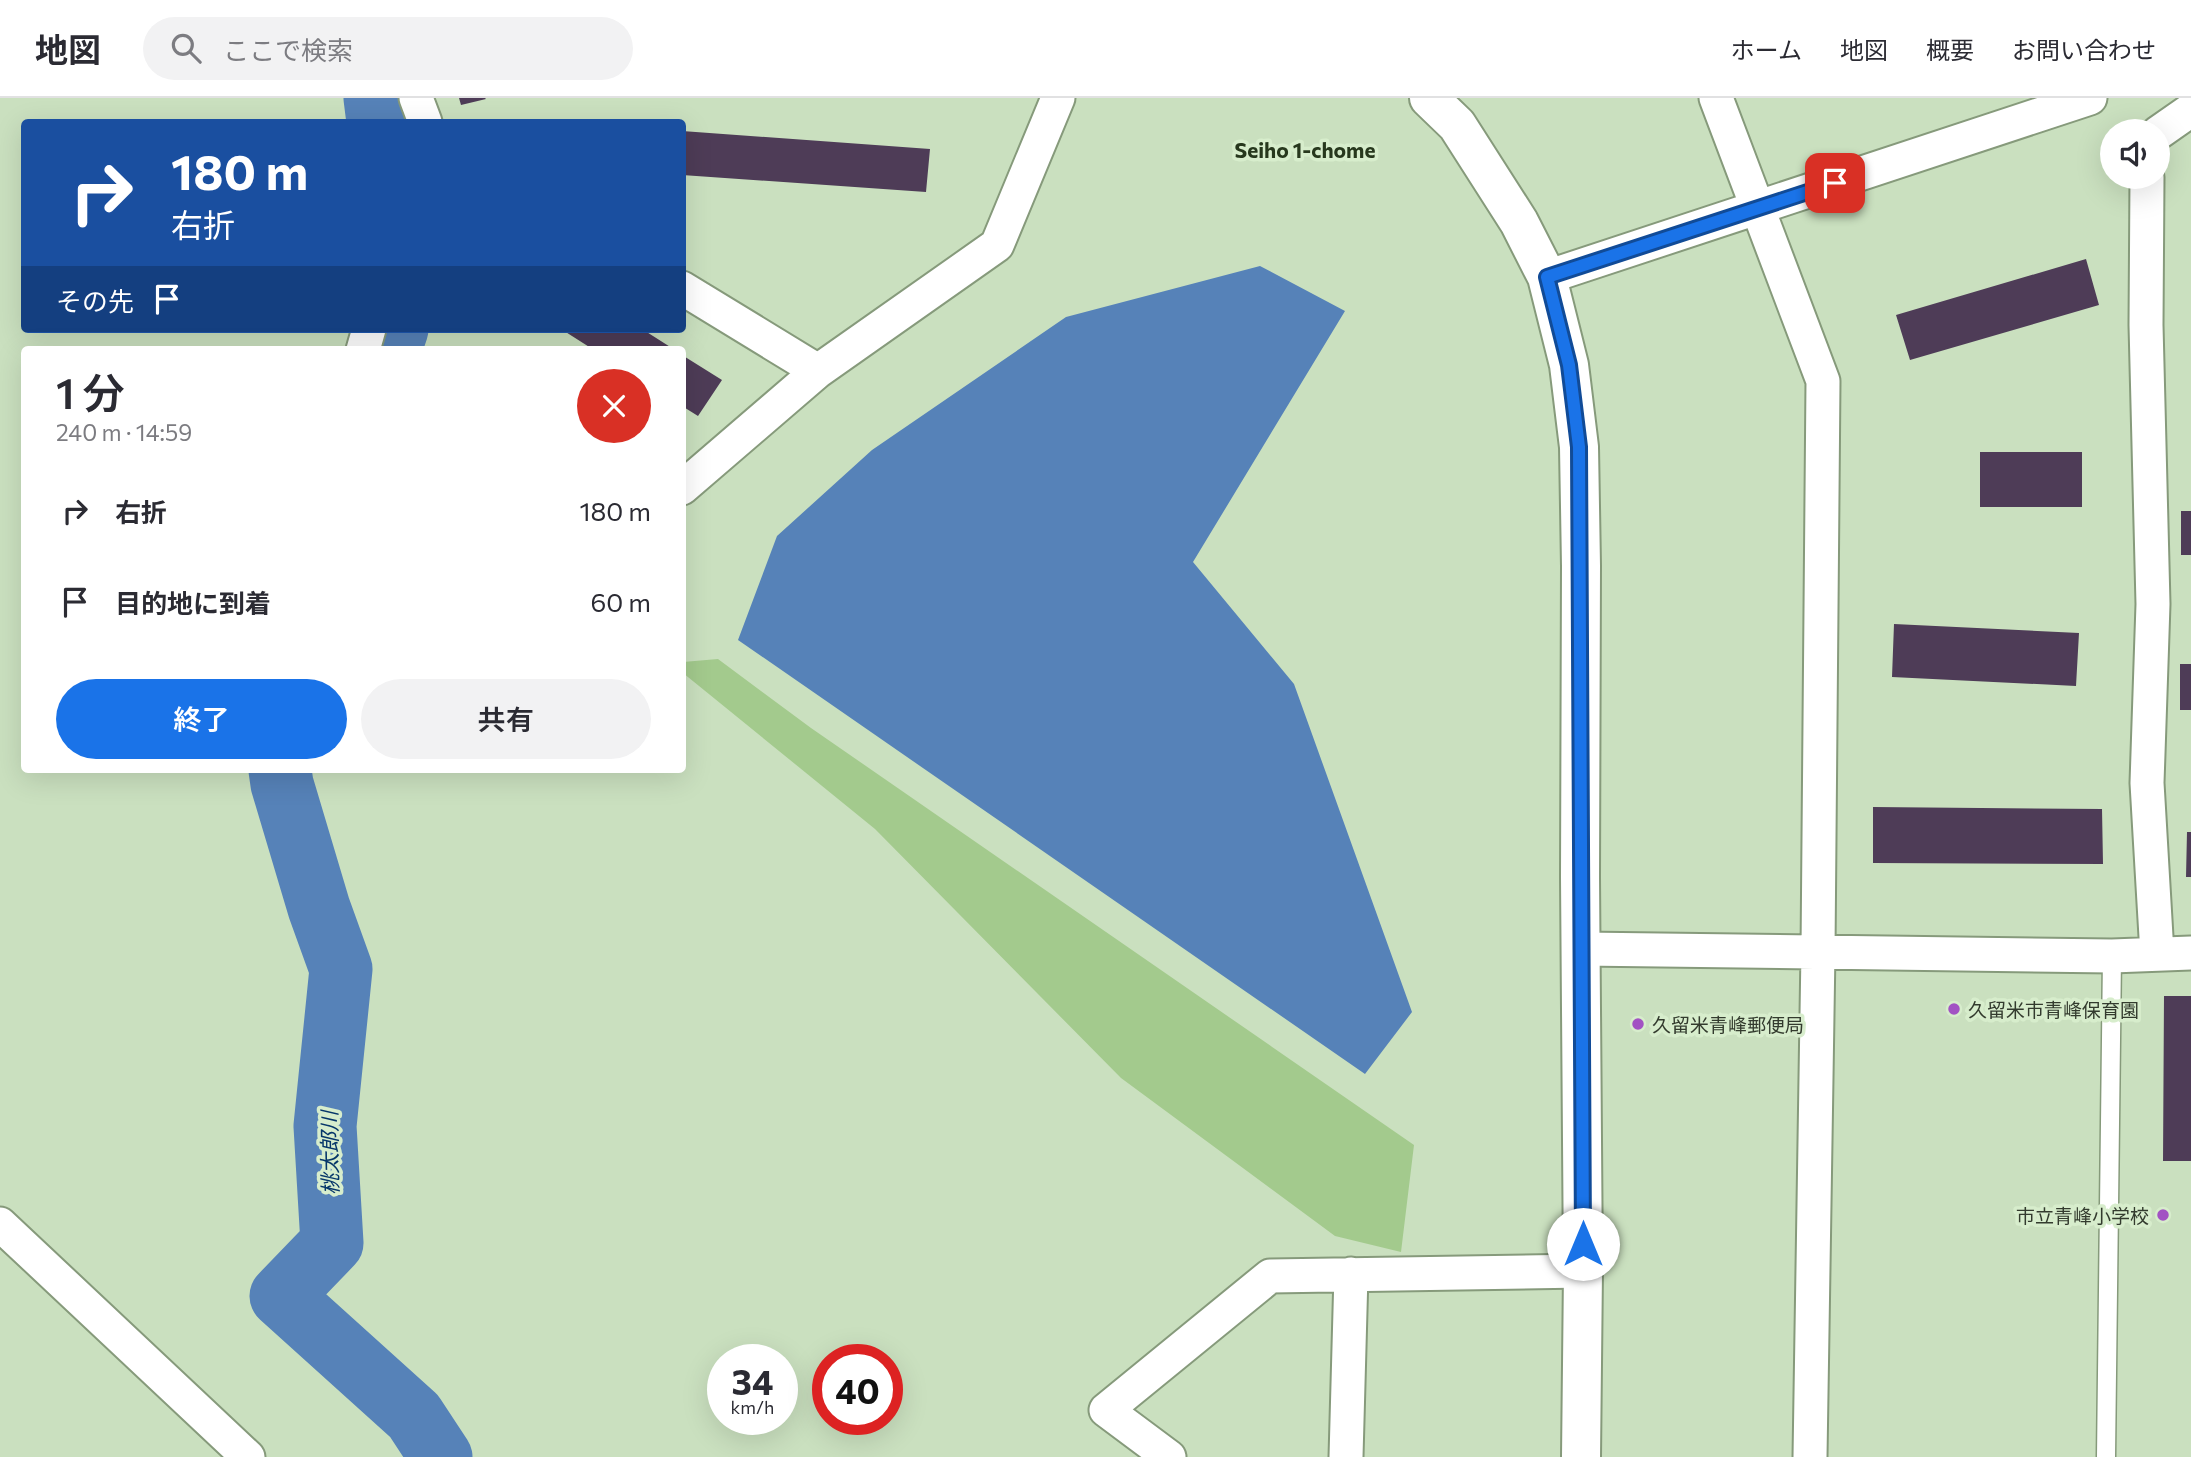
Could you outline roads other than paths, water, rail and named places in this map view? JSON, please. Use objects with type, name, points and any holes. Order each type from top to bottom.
[{"type":"street","points":[[416,98],[424,119]]},
{"type":"street","points":[[686,485],[818,372],[997,245],[1058,98]]},
{"type":"street","points":[[1429,98],[1457,125],[1520,222],[1547,277],[1569,365],[1579,447],[1583,1271],[1581,1457]]},
{"type":"street","points":[[1716,98],[1823,381],[1810,1457]]},
{"type":"street","points":[[1547,277],[2090,98]]},
{"type":"street","points":[[2170,125],[2191,110]]},
{"type":"street","points":[[2147,189],[2146,324],[2152,604],[2147,783],[2157,954]]},
{"type":"street","points":[[686,290],[818,372]]},
{"type":"street","points":[[1581,949],[2112,956],[2191,953]]},
{"type":"street","points":[[0,1224],[248,1457]]},
{"type":"street","points":[[1169,1457],[1106,1410],[1270,1276],[1583,1271]]},
{"type":"street","points":[[1346,1457],[1351,1274]]},
{"type":"lane","points":[[2106,1457],[2112,956]]},
{"type":"water","points":[[1260,266],[1345,311],[1193,562],[1294,684],[1412,1012],[1365,1074],[738,640],[777,536],[872,450],[1066,317]]},
{"type":"waterway","name":"桃太郎川","points":[[375,98],[378,119]]},
{"type":"waterway","name":"桃太郎川","points":[[391,346],[396,333]]},
{"type":"waterway","name":"桃太郎川","points":[[280,773],[319,908],[341,969],[325,1126],[332,1243],[281,1296],[414,1416],[441,1457]]},
{"type":"place","name":"久留米市青峰保育園","points":[[1954,1009]]},
{"type":"place","name":"久留米青峰郵便局","points":[[1638,1024]]},
{"type":"place","name":"市立青峰小学校","points":[[2163,1215]]},
{"type":"district","name":"Seiho 1-chome","points":[[1305,149]]}]
